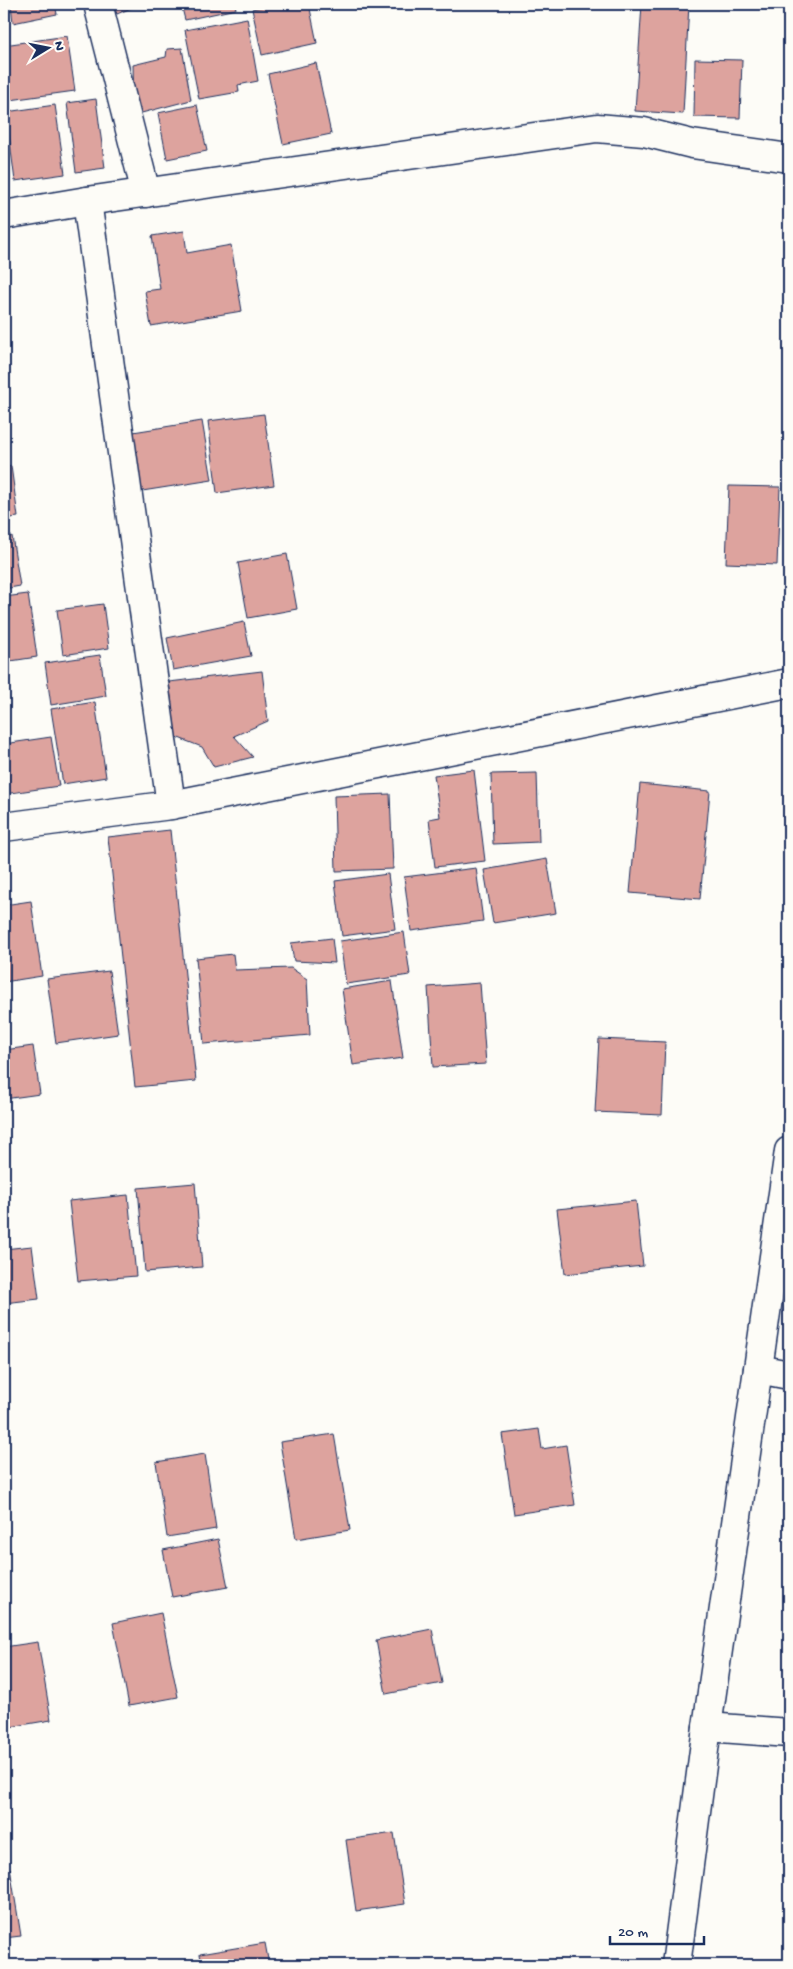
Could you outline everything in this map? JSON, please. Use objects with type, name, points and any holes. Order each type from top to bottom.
[{"type":"street","points":[[98,4],[146,193]]},
{"type":"street","points":[[4,215],[87,201],[597,128],[644,132],[692,144],[789,158]]},
{"type":"street","points":[[87,201],[171,806]]},
{"type":"street","points":[[4,827],[171,806],[789,683]]},
{"type":"street","points":[[676,1965],[707,1727],[789,1151]]},
{"type":"street","points":[[758,1369],[789,1374]]},
{"type":"street","points":[[707,1727],[789,1733]]},
{"type":"building","points":[[11,4],[55,4],[57,14],[13,23]]},
{"type":"building","points":[[113,4],[140,4],[117,14]]},
{"type":"building","points":[[181,4],[235,4],[236,9],[185,20]]},
{"type":"building","points":[[275,4],[309,4],[317,43],[262,55],[252,9]]},
{"type":"building","points":[[642,4],[689,4],[683,114],[635,111]]},
{"type":"building","points":[[247,18],[258,81],[238,85],[239,92],[199,99],[185,30]]},
{"type":"building","points":[[67,36],[75,91],[10,100],[4,59],[4,45]]},
{"type":"building","points":[[182,48],[191,100],[134,115],[133,65],[166,57],[167,49]]},
{"type":"building","points":[[695,59],[742,60],[740,118],[694,117]]},
{"type":"building","points":[[316,63],[331,134],[283,144],[268,74]]},
{"type":"building","points":[[96,99],[105,168],[76,172],[67,103]]},
{"type":"building","points":[[55,105],[65,174],[15,181],[6,112]]},
{"type":"building","points":[[197,105],[207,151],[167,159],[158,113]]},
{"type":"building","points":[[184,231],[187,253],[231,245],[242,311],[151,326],[145,291],[160,289],[152,236]]},
{"type":"building","points":[[264,414],[274,485],[217,493],[208,421]]},
{"type":"building","points":[[202,421],[212,480],[136,492],[127,433]]},
{"type":"building","points":[[11,466],[18,517],[4,519],[4,467]]},
{"type":"building","points":[[729,486],[780,487],[777,565],[726,563]]},
{"type":"building","points":[[12,536],[20,586],[4,589],[4,537]]},
{"type":"building","points":[[287,554],[297,609],[248,618],[238,563]]},
{"type":"building","points":[[28,594],[37,657],[4,662],[4,597]]},
{"type":"building","points":[[103,604],[109,648],[63,655],[57,610]]},
{"type":"building","points":[[244,622],[251,656],[173,670],[167,638]]},
{"type":"building","points":[[100,655],[106,696],[51,705],[45,663]]},
{"type":"building","points":[[262,671],[268,721],[234,736],[253,757],[214,767],[202,747],[176,737],[169,682]]},
{"type":"building","points":[[95,702],[106,777],[63,784],[51,709]]},
{"type":"building","points":[[51,737],[59,786],[4,794],[4,744]]},
{"type":"building","points":[[474,770],[485,861],[435,867],[429,819],[440,817],[434,775]]},
{"type":"building","points":[[537,773],[539,842],[493,844],[491,774]]},
{"type":"building","points":[[640,784],[710,791],[700,899],[630,893]]},
{"type":"building","points":[[390,794],[393,869],[336,871],[334,796]]},
{"type":"building","points":[[170,830],[196,1081],[135,1087],[108,837]]},
{"type":"building","points":[[547,859],[556,913],[493,923],[484,870]]},
{"type":"building","points":[[476,868],[483,921],[411,931],[404,877]]},
{"type":"building","points":[[388,874],[395,929],[342,936],[335,881]]},
{"type":"building","points":[[31,901],[42,976],[4,982],[4,905]]},
{"type":"building","points":[[404,932],[410,975],[346,984],[340,941]]},
{"type":"building","points":[[332,938],[335,963],[294,961],[291,943]]},
{"type":"building","points":[[233,954],[235,970],[291,968],[307,979],[310,1035],[204,1044],[196,958]]},
{"type":"building","points":[[109,971],[118,1034],[56,1043],[47,979]]},
{"type":"building","points":[[392,981],[403,1058],[353,1065],[342,989]]},
{"type":"building","points":[[480,983],[486,1064],[433,1067],[428,987]]},
{"type":"building","points":[[599,1039],[665,1042],[662,1115],[595,1112]]},
{"type":"building","points":[[33,1046],[40,1094],[4,1099],[4,1050]]},
{"type":"building","points":[[195,1183],[202,1267],[145,1272],[138,1188]]},
{"type":"building","points":[[128,1195],[136,1276],[78,1281],[69,1201]]},
{"type":"building","points":[[636,1201],[643,1266],[565,1274],[557,1209]]},
{"type":"building","points":[[32,1246],[39,1299],[4,1303],[4,1249]]},
{"type":"building","points":[[539,1429],[542,1449],[566,1445],[575,1505],[514,1514],[502,1434]]},
{"type":"building","points":[[334,1434],[350,1530],[296,1539],[280,1442]]},
{"type":"building","points":[[205,1454],[216,1529],[167,1537],[156,1462]]},
{"type":"building","points":[[218,1539],[228,1587],[172,1597],[163,1550]]},
{"type":"building","points":[[161,1613],[178,1697],[129,1706],[113,1623]]},
{"type":"building","points":[[432,1629],[442,1683],[386,1694],[376,1640]]},
{"type":"building","points":[[38,1642],[51,1720],[4,1728],[4,1647]]},
{"type":"building","points":[[394,1833],[405,1904],[356,1911],[346,1840]]},
{"type":"building","points":[[10,1868],[21,1936],[4,1938],[4,1869]]},
{"type":"building","points":[[265,1943],[269,1965],[202,1965],[200,1954]]}]
